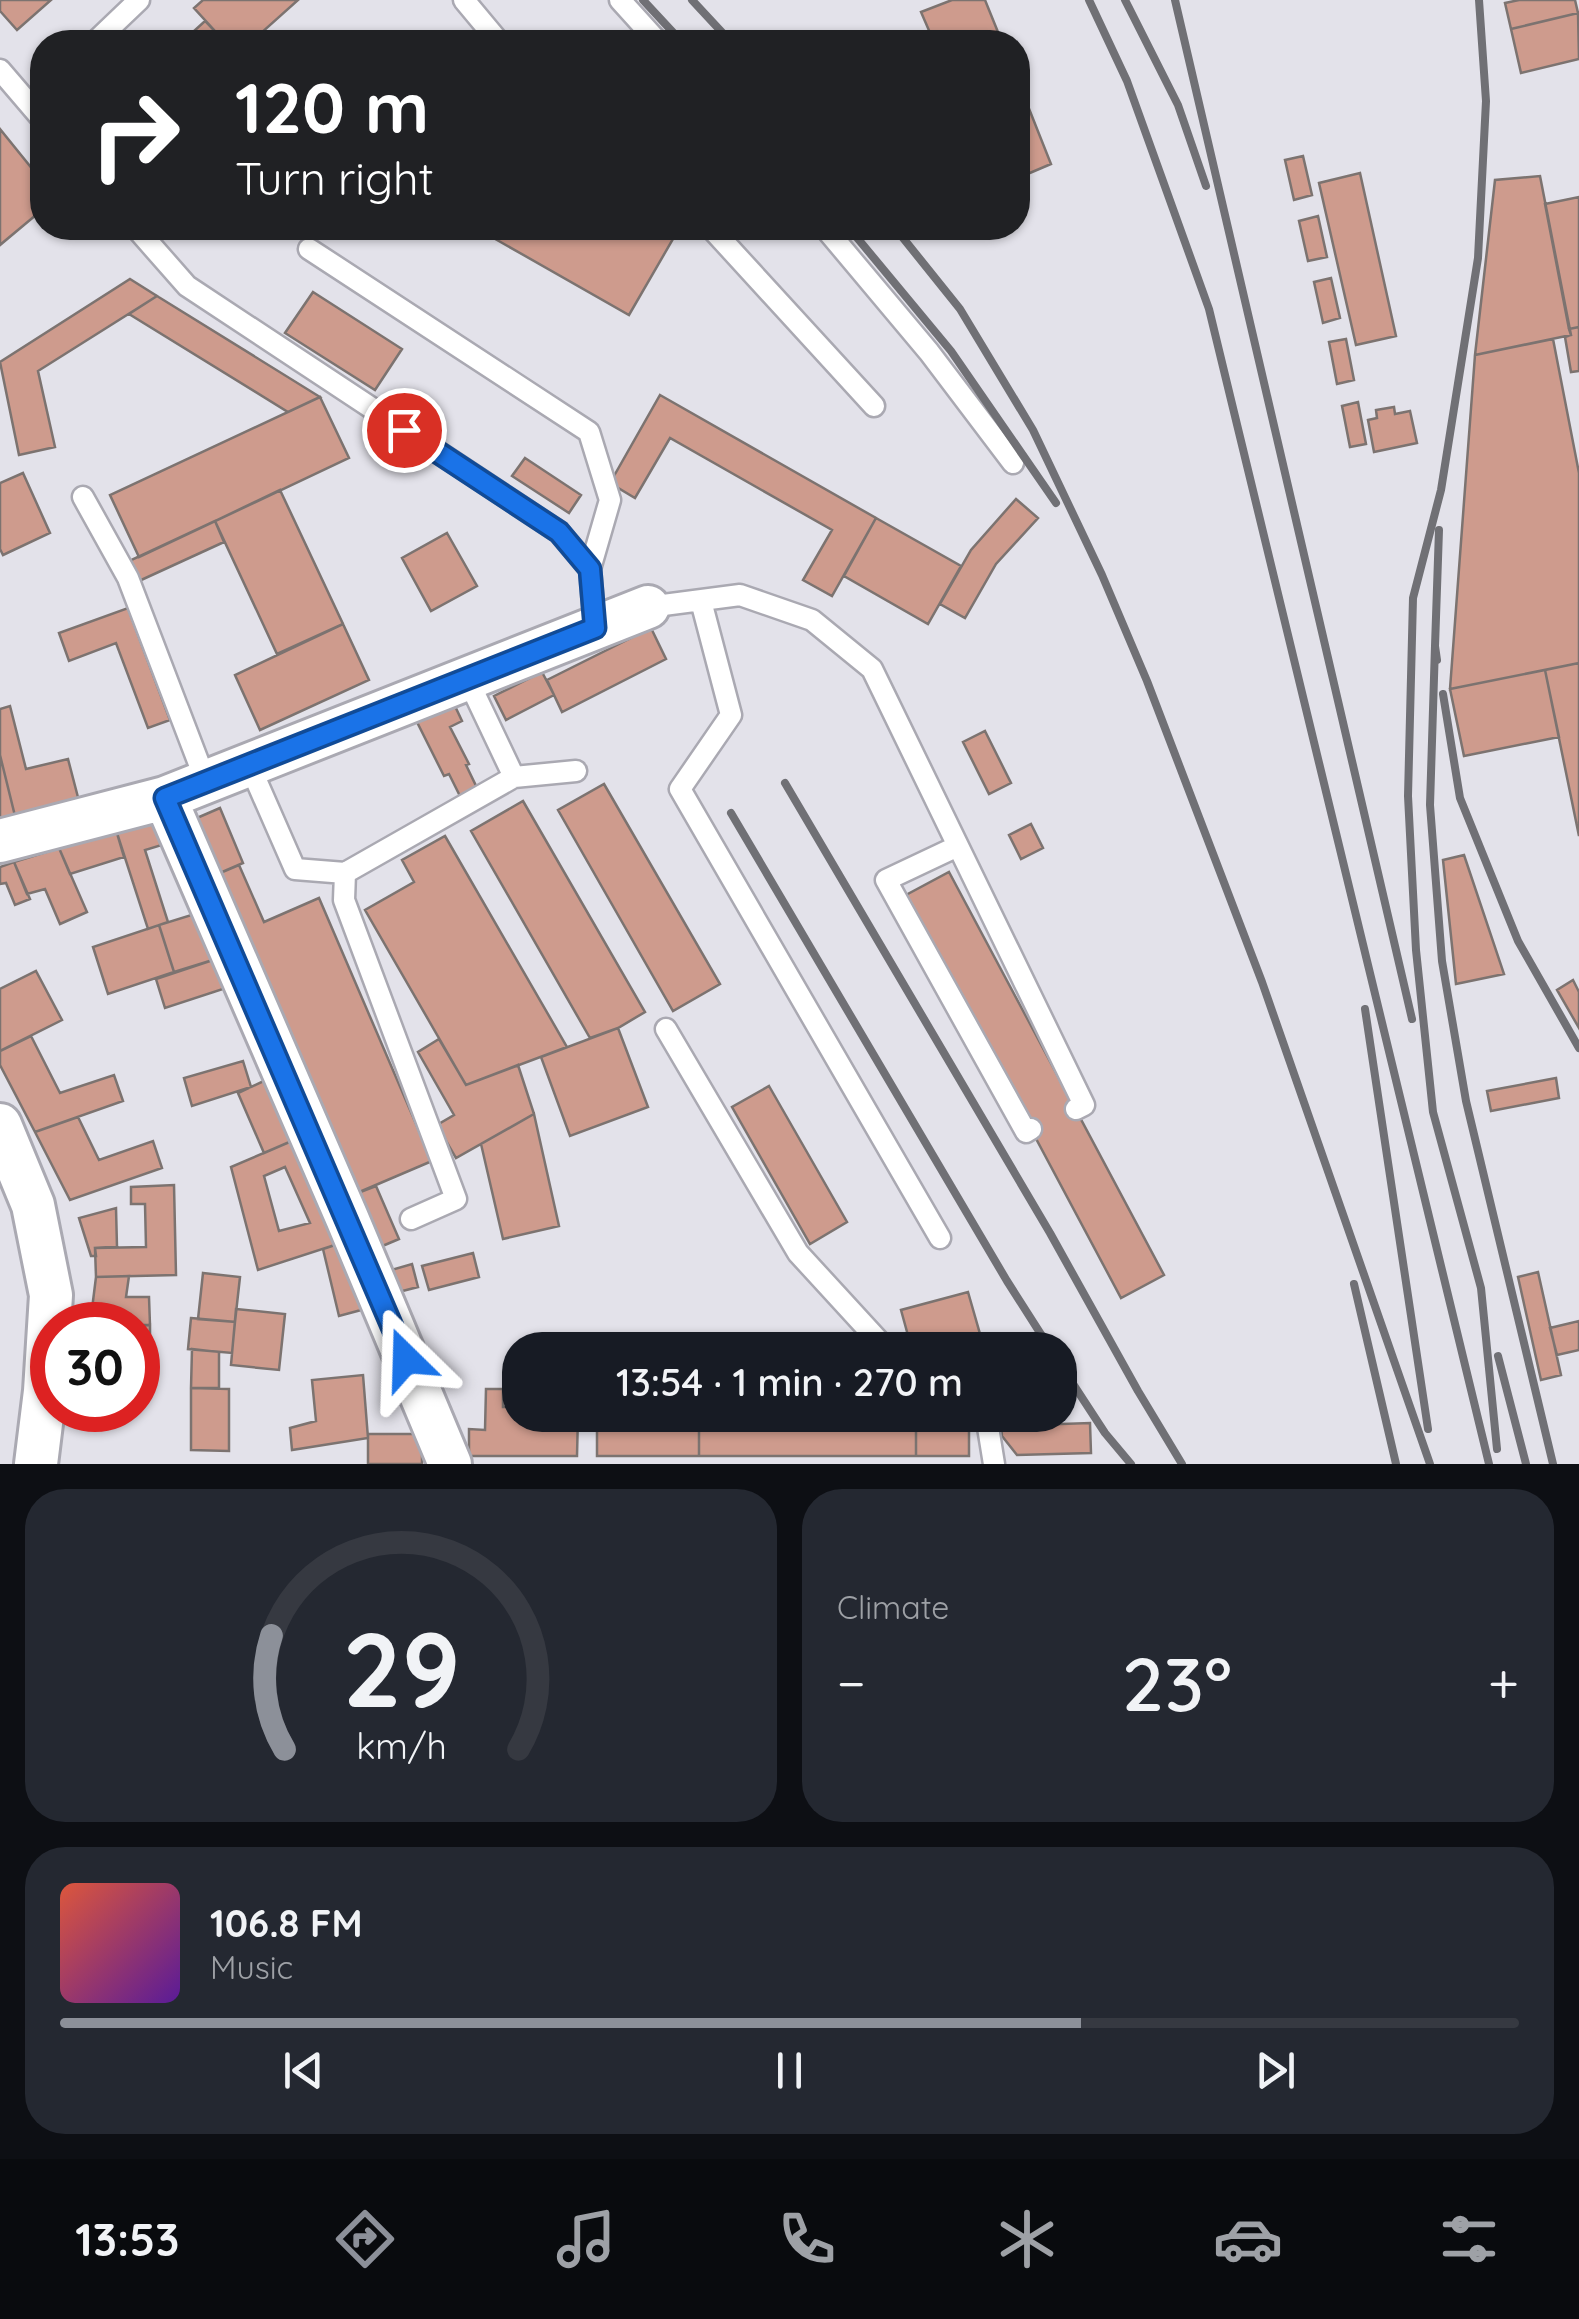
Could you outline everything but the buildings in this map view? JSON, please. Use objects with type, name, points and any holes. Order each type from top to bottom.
[{"type":"street","points":[[0,841],[165,798],[648,607]]},
{"type":"street","points":[[165,798],[450,1464]]},
{"type":"street","points":[[0,1126],[33,1205],[51,1295],[36,1464]]},
{"type":"lane","points":[[108,30],[139,0]]},
{"type":"lane","points":[[464,0],[488,30]]},
{"type":"lane","points":[[620,0],[647,30]]},
{"type":"lane","points":[[0,70],[30,98]]},
{"type":"lane","points":[[147,240],[187,286],[559,532],[590,569]]},
{"type":"lane","points":[[721,240],[874,406]]},
{"type":"lane","points":[[835,240],[929,352],[1013,464]]},
{"type":"lane","points":[[308,249],[589,432],[610,500],[590,569],[595,628]]},
{"type":"lane","points":[[83,496],[128,578],[206,782]]},
{"type":"lane","points":[[648,607],[740,595],[812,620],[872,670],[1084,1105],[1076,1109]]},
{"type":"lane","points":[[702,600],[730,716],[680,789],[940,1238]]},
{"type":"lane","points":[[467,678],[514,777]]},
{"type":"lane","points":[[249,764],[295,868],[346,873],[514,777],[576,771]]},
{"type":"lane","points":[[958,846],[886,880],[1026,1132],[1031,1129]]},
{"type":"lane","points":[[346,873],[344,900],[456,1199],[411,1218]]},
{"type":"lane","points":[[666,1029],[798,1253],[870,1332]]},
{"type":"lane","points":[[989,1432],[994,1464]]},
{"type":"railway","points":[[643,0],[671,30]]},
{"type":"railway","points":[[692,0],[720,30]]},
{"type":"railway","points":[[1089,0],[1127,81],[1209,309],[1489,1464]]},
{"type":"railway","points":[[1125,0],[1178,105],[1206,186]]},
{"type":"railway","points":[[1175,0],[1412,1019]]},
{"type":"railway","points":[[1479,0],[1486,101],[1478,258],[1441,490],[1413,598],[1408,796],[1416,950],[1433,1112],[1481,1288],[1497,1449]]},
{"type":"railway","points":[[859,240],[951,351],[1056,503]]},
{"type":"railway","points":[[905,240],[960,309],[1033,430],[1102,575],[1147,681],[1262,982],[1430,1464]]},
{"type":"railway","points":[[1437,660],[1439,530]]},
{"type":"railway","points":[[1435,646],[1430,805],[1442,961],[1466,1101],[1553,1464]]},
{"type":"railway","points":[[1443,694],[1460,798],[1518,941],[1579,1048]]},
{"type":"railway","points":[[785,783],[1182,1464]]},
{"type":"railway","points":[[731,813],[1040,1332]]},
{"type":"railway","points":[[1365,1009],[1428,1429]]},
{"type":"railway","points":[[1354,1284],[1396,1464]]},
{"type":"railway","points":[[1498,1356],[1526,1464]]},
{"type":"railway","points":[[1077,1390],[1131,1464]]},
{"type":"route","points":[[404,430],[559,532],[590,569],[595,628],[165,798],[406,1359]]}]
